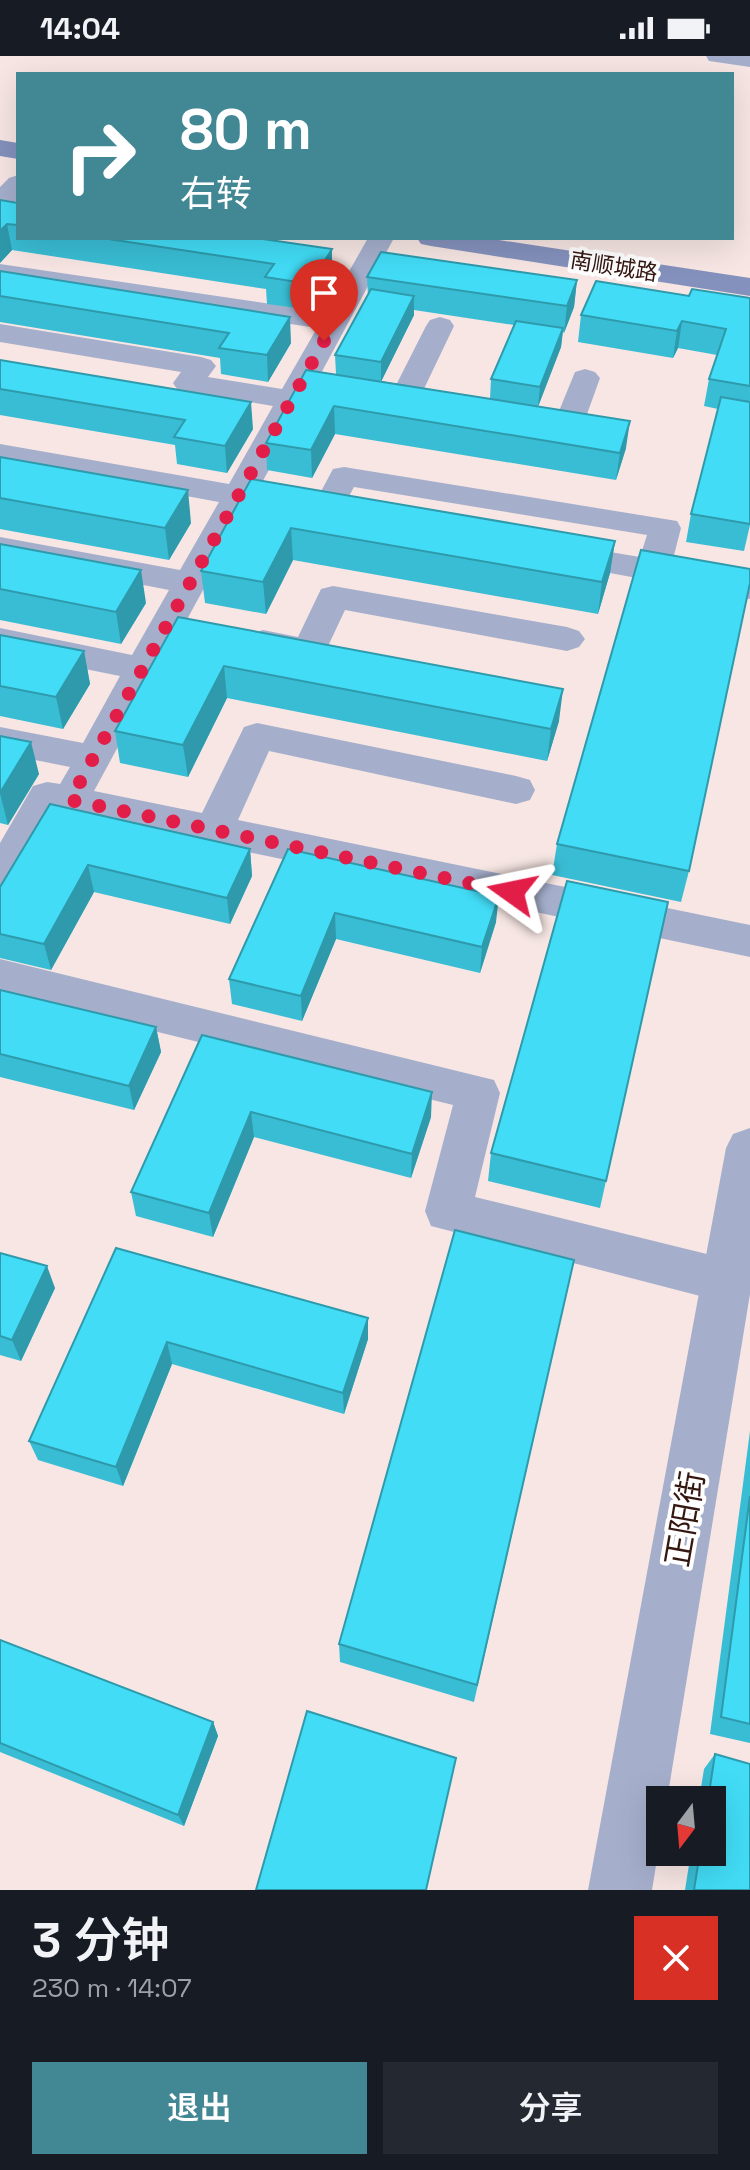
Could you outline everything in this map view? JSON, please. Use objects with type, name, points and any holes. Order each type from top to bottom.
[{"type":"main road","name":"南顺城路","points":[[444,240],[750,287]]},
{"type":"street","points":[[717,56],[750,60]]},
{"type":"street","points":[[0,203],[16,185]]},
{"type":"street","points":[[196,629],[190,583],[238,496],[309,387],[335,322],[380,240]]},
{"type":"street","points":[[0,272],[335,322]]},
{"type":"street","points":[[436,400],[392,393],[440,326]]},
{"type":"street","points":[[0,333],[201,366],[188,383],[309,387]]},
{"type":"street","points":[[496,410],[571,422],[585,378]]},
{"type":"street","points":[[0,453],[342,515],[344,476],[665,528],[653,570]]},
{"type":"street","points":[[0,547],[190,583]]},
{"type":"street","points":[[529,548],[750,588]]},
{"type":"street","points":[[70,800],[142,669],[196,629],[310,651],[333,597],[567,639]]},
{"type":"street","points":[[0,640],[142,669]]},
{"type":"street","points":[[214,830],[257,736],[516,790]]},
{"type":"street","points":[[0,740],[93,758]]},
{"type":"street","points":[[5,861],[47,796],[750,941]]},
{"type":"street","points":[[0,976],[478,1093],[448,1211],[727,1281]]},
{"type":"street","name":"正阳街","points":[[620,1890],[750,1148]]},
{"type":"building","points":[[0,200],[16,203],[16,225],[7,224],[0,231]]},
{"type":"building","points":[[115,240],[270,240],[332,249],[310,284],[265,277],[274,264]]},
{"type":"building","points":[[381,252],[577,280],[567,306],[367,277]]},
{"type":"building","points":[[0,271],[290,317],[267,355],[219,348],[229,333],[0,296]]},
{"type":"building","points":[[596,281],[689,296],[692,289],[750,298],[750,386],[709,379],[726,329],[682,321],[677,331],[581,315]]},
{"type":"building","points":[[371,289],[414,296],[381,362],[335,355]]},
{"type":"building","points":[[516,321],[563,328],[540,387],[491,379]]},
{"type":"building","points":[[0,360],[251,402],[225,446],[174,437],[185,420],[0,389]]},
{"type":"building","points":[[306,370],[630,421],[620,453],[334,406],[311,450],[266,443]]},
{"type":"building","points":[[721,397],[750,402],[750,524],[691,514]]},
{"type":"building","points":[[0,457],[188,490],[165,528],[0,498]]},
{"type":"building","points":[[251,479],[615,541],[602,582],[291,528],[263,582],[201,571]]},
{"type":"building","points":[[0,544],[141,570],[116,612],[0,589]]},
{"type":"building","points":[[641,550],[750,569],[750,583],[689,871],[557,844]]},
{"type":"building","points":[[178,617],[563,689],[551,729],[224,666],[183,745],[115,731]]},
{"type":"building","points":[[0,635],[84,651],[56,697],[0,686]]},
{"type":"building","points":[[0,736],[31,742],[0,793]]},
{"type":"building","points":[[50,804],[250,849],[227,898],[88,865],[44,944],[0,934],[0,887]]},
{"type":"building","points":[[288,849],[499,896],[482,947],[335,913],[301,996],[229,979]]},
{"type":"building","points":[[567,881],[668,902],[606,1181],[491,1153]]},
{"type":"building","points":[[0,990],[156,1027],[129,1086],[0,1054]]},
{"type":"building","points":[[202,1035],[432,1092],[412,1154],[251,1112],[209,1213],[131,1192]]},
{"type":"building","points":[[455,1230],[574,1260],[477,1685],[339,1644]]},
{"type":"building","points":[[116,1248],[368,1318],[343,1393],[167,1342],[116,1467],[29,1441]]},
{"type":"building","points":[[0,1253],[47,1266],[12,1340],[0,1336]]},
{"type":"building","points":[[750,1496],[750,1724],[721,1717]]},
{"type":"building","points":[[0,1640],[213,1722],[178,1815],[0,1743]]},
{"type":"building","points":[[307,1711],[456,1758],[426,1890],[256,1890]]},
{"type":"building","points":[[715,1754],[750,1764],[750,1890],[694,1890],[698,1866],[726,1866],[726,1786],[710,1786]]},
{"type":"route","points":[[324,341],[70,800],[512,892]]}]
